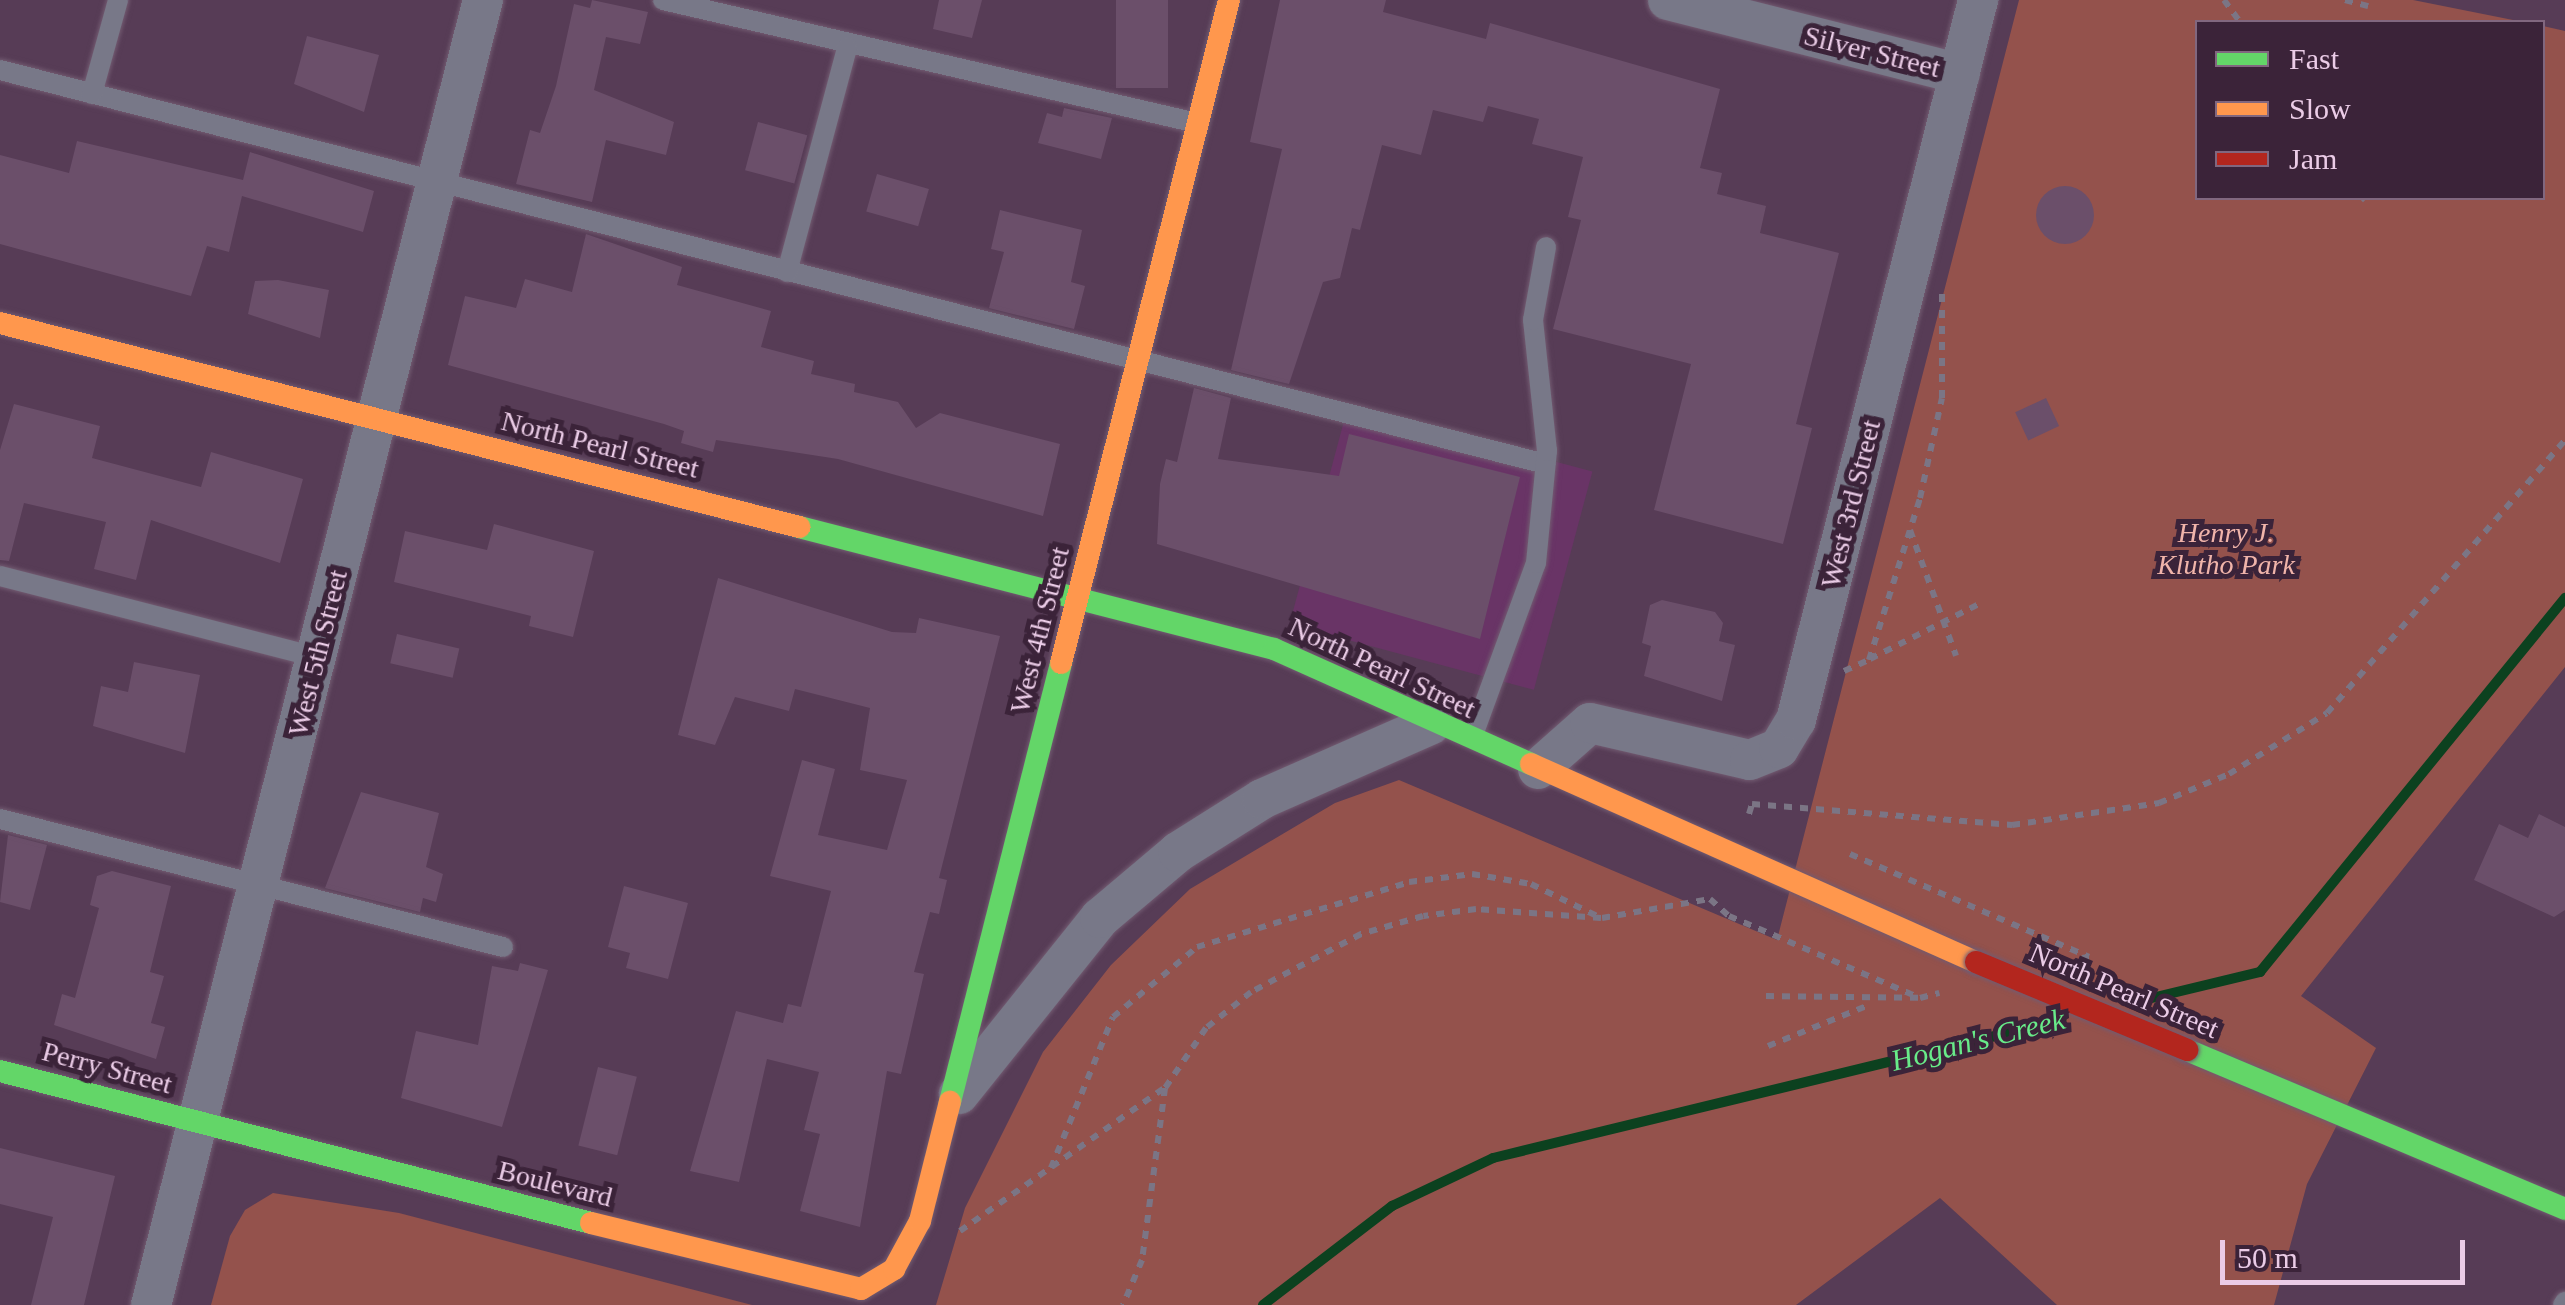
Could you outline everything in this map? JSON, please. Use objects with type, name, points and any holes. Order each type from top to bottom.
[{"type":"street","name":"West 5th Street","points":[[151,1305],[482,0]]},
{"type":"street","name":"West 4th Street","points":[[894,1268],[920,1221],[1229,0]]},
{"type":"street","name":"Silver Street","points":[[1668,0],[1726,7],[1960,74]]},
{"type":"street","name":"West 3rd Street","points":[[1538,769],[1590,723],[1750,760],[1778,748],[1796,720],[1978,0]]},
{"type":"street","name":"North Pearl Street","points":[[0,323],[1288,654],[1430,725],[1976,962],[2565,1209]]},
{"type":"street","points":[[949,1107],[1100,918],[1178,852],[1262,798],[1430,725]]},
{"type":"street","name":"Perry Street","points":[[0,1071],[198,1124]]},
{"type":"street","name":"Boulevard","points":[[198,1124],[840,1287],[861,1289],[894,1268]]},
{"type":"lane","points":[[92,94],[118,0]]},
{"type":"lane","points":[[663,0],[847,48],[1198,123]]},
{"type":"lane","points":[[787,272],[847,48]]},
{"type":"lane","points":[[0,70],[1546,464]]},
{"type":"lane","points":[[1470,742],[1536,563],[1546,464],[1532,320],[1546,247]]},
{"type":"lane","points":[[0,576],[316,657]]},
{"type":"lane","points":[[0,819],[503,947]]},
{"type":"path","points":[[2345,0],[2368,6]]},
{"type":"path","points":[[1869,660],[1910,528],[1942,398],[1941,282]]},
{"type":"path","points":[[1747,820],[1752,804],[2012,825],[2160,803],[2230,774],[2327,712],[2565,440]]},
{"type":"path","points":[[1910,528],[1956,656]]},
{"type":"path","points":[[1843,672],[1942,619],[1981,603]]},
{"type":"path","points":[[1051,1168],[1113,1017],[1197,947],[1409,882],[1472,874],[1531,884],[1602,918]]},
{"type":"path","points":[[951,1238],[1165,1088],[1206,1028],[1251,992],[1362,934],[1476,909],[1602,918],[1710,900]]},
{"type":"path","points":[[1766,996],[1870,1004],[1920,998]]},
{"type":"path","points":[[1768,1046],[1870,1004]]},
{"type":"path","points":[[1123,1305],[1142,1260],[1165,1088]]},
{"type":"shaded area","points":[[1348,406],[1592,471],[1534,690],[1290,624]]},
{"type":"green space","name":"Henry J. Klutho Park","points":[[2019,0],[2413,0],[2513,20],[2195,20],[2195,200],[2545,200],[2545,26],[2565,31],[2565,667],[2301,996],[2376,1048],[2307,1184],[2274,1305],[2057,1305],[1940,1198],[1796,1305],[936,1305],[965,1208],[1043,1052],[1111,965],[1190,889],[1335,803],[1399,780],[1777,940]]},
{"type":"green space","points":[[273,1193],[399,1213],[752,1305],[211,1305],[230,1236],[245,1210]]},
{"type":"building","points":[[592,0],[648,12],[640,44],[606,37],[594,90],[674,122],[666,155],[606,140],[592,202],[516,184],[530,130],[540,133],[556,86],[574,4],[590,8]]},
{"type":"building","points":[[939,0],[982,0],[972,38],[933,29]]},
{"type":"building","points":[[1116,0],[1168,0],[1168,88],[1116,88]]},
{"type":"building","points":[[1280,0],[1386,0],[1383,12],[1486,39],[1490,23],[1720,89],[1700,168],[1722,173],[1717,194],[1766,206],[1760,233],[1839,253],[1796,424],[1812,428],[1783,544],[1654,510],[1691,364],[1553,329],[1581,220],[1568,217],[1583,157],[1532,144],[1539,119],[1488,106],[1483,122],[1433,110],[1421,155],[1382,145],[1360,230],[1352,228],[1340,278],[1323,282],[1289,384],[1231,370],[1282,149],[1250,142]]},
{"type":"building","points":[[307,36],[379,55],[364,112],[294,84]]},
{"type":"building","points":[[1064,108],[1112,118],[1101,159],[1038,143],[1047,113],[1062,117]]},
{"type":"building","points":[[758,122],[807,135],[794,183],[745,170]]},
{"type":"building","points":[[77,141],[243,180],[250,152],[374,191],[363,232],[242,196],[229,252],[207,246],[191,296],[0,244],[0,155],[69,173]]},
{"type":"building","points":[[877,174],[929,189],[918,226],[866,211]]},
{"type":"building","points":[[2065,186],[2086,194],[2094,215],[2086,236],[2065,244],[2044,236],[2036,215],[2044,194]]},
{"type":"building","points":[[1000,210],[1082,230],[1071,282],[1085,286],[1074,329],[989,308],[1004,252],[991,249]]},
{"type":"building","points":[[586,234],[682,267],[677,285],[771,311],[761,347],[814,361],[811,374],[855,384],[854,392],[898,402],[916,428],[940,413],[1060,444],[1043,516],[838,459],[716,440],[713,452],[681,443],[684,431],[664,424],[448,365],[465,296],[516,308],[525,279],[572,292]]},
{"type":"building","points":[[278,280],[329,290],[320,338],[248,314],[255,281]]},
{"type":"building","points":[[1194,388],[1231,398],[1218,459],[1339,476],[1349,434],[1520,477],[1480,639],[1157,544],[1160,484],[1166,459],[1177,462]]},
{"type":"building","points":[[2046,398],[2059,426],[2028,440],[2015,412]]},
{"type":"building","points":[[14,404],[100,426],[92,458],[201,487],[211,452],[303,479],[280,563],[151,520],[136,580],[94,569],[106,522],[24,503],[9,561],[0,560],[0,450]]},
{"type":"building","points":[[494,524],[594,551],[573,637],[529,626],[531,616],[394,582],[405,531],[487,550]]},
{"type":"building","points":[[718,578],[892,632],[916,633],[919,618],[1000,636],[939,878],[947,880],[939,914],[930,912],[914,972],[924,974],[901,1074],[887,1071],[860,1227],[800,1211],[820,1134],[804,1130],[819,1072],[767,1059],[739,1182],[690,1171],[736,1011],[783,1023],[788,1004],[801,1007],[831,891],[770,876],[802,760],[835,769],[818,835],[887,850],[907,780],[860,770],[870,708],[795,689],[789,711],[735,697],[715,745],[678,735]]},
{"type":"building","points":[[1662,600],[1715,612],[1723,623],[1719,641],[1735,645],[1722,701],[1644,676],[1651,646],[1642,643],[1650,605]]},
{"type":"building","points":[[397,634],[459,648],[453,678],[390,663]]},
{"type":"building","points":[[134,662],[200,675],[185,753],[93,726],[101,686],[128,692]]},
{"type":"building","points":[[361,792],[439,813],[426,867],[443,874],[436,902],[423,898],[420,912],[325,888]]},
{"type":"building","points":[[2539,814],[2565,827],[2565,910],[2554,917],[2474,880],[2499,824],[2528,838]]},
{"type":"building","points":[[8,835],[47,845],[30,910],[0,902]]},
{"type":"building","points":[[112,871],[171,886],[150,972],[164,976],[151,1023],[165,1027],[156,1059],[54,1025],[62,994],[75,998],[99,908],[90,905],[97,876]]},
{"type":"building","points":[[624,886],[688,903],[668,979],[626,968],[630,953],[608,947]]},
{"type":"building","points":[[520,963],[548,970],[502,1127],[401,1098],[416,1031],[478,1045],[492,966],[518,971]]},
{"type":"building","points":[[598,1067],[637,1077],[617,1155],[578,1146]]},
{"type":"building","points":[[0,1148],[115,1176],[84,1305],[31,1305],[53,1217],[0,1204]]},
{"type":"waterway","name":"Hogan's Creek","points":[[2131,1003],[2260,972],[2565,598]]},
{"type":"waterway","name":"Hogan's Creek","points":[[1263,1305],[1392,1206],[1493,1158],[2061,1020]]},
{"type":"traffic: fast","points":[[799,527],[1274,649],[1531,764]]},
{"type":"traffic: fast","points":[[950,1102],[1061,663]]},
{"type":"traffic: fast","points":[[2187,1050],[2565,1209]]},
{"type":"traffic: fast","points":[[0,1071],[591,1223]]},
{"type":"traffic: slow","points":[[1061,663],[1229,0]]},
{"type":"traffic: slow","points":[[0,323],[799,527]]},
{"type":"traffic: slow","points":[[1531,764],[1976,962]]},
{"type":"traffic: slow","points":[[591,1223],[861,1289],[894,1269],[920,1221],[950,1102]]},
{"type":"traffic: jam","points":[[1976,962],[2187,1050]]}]
